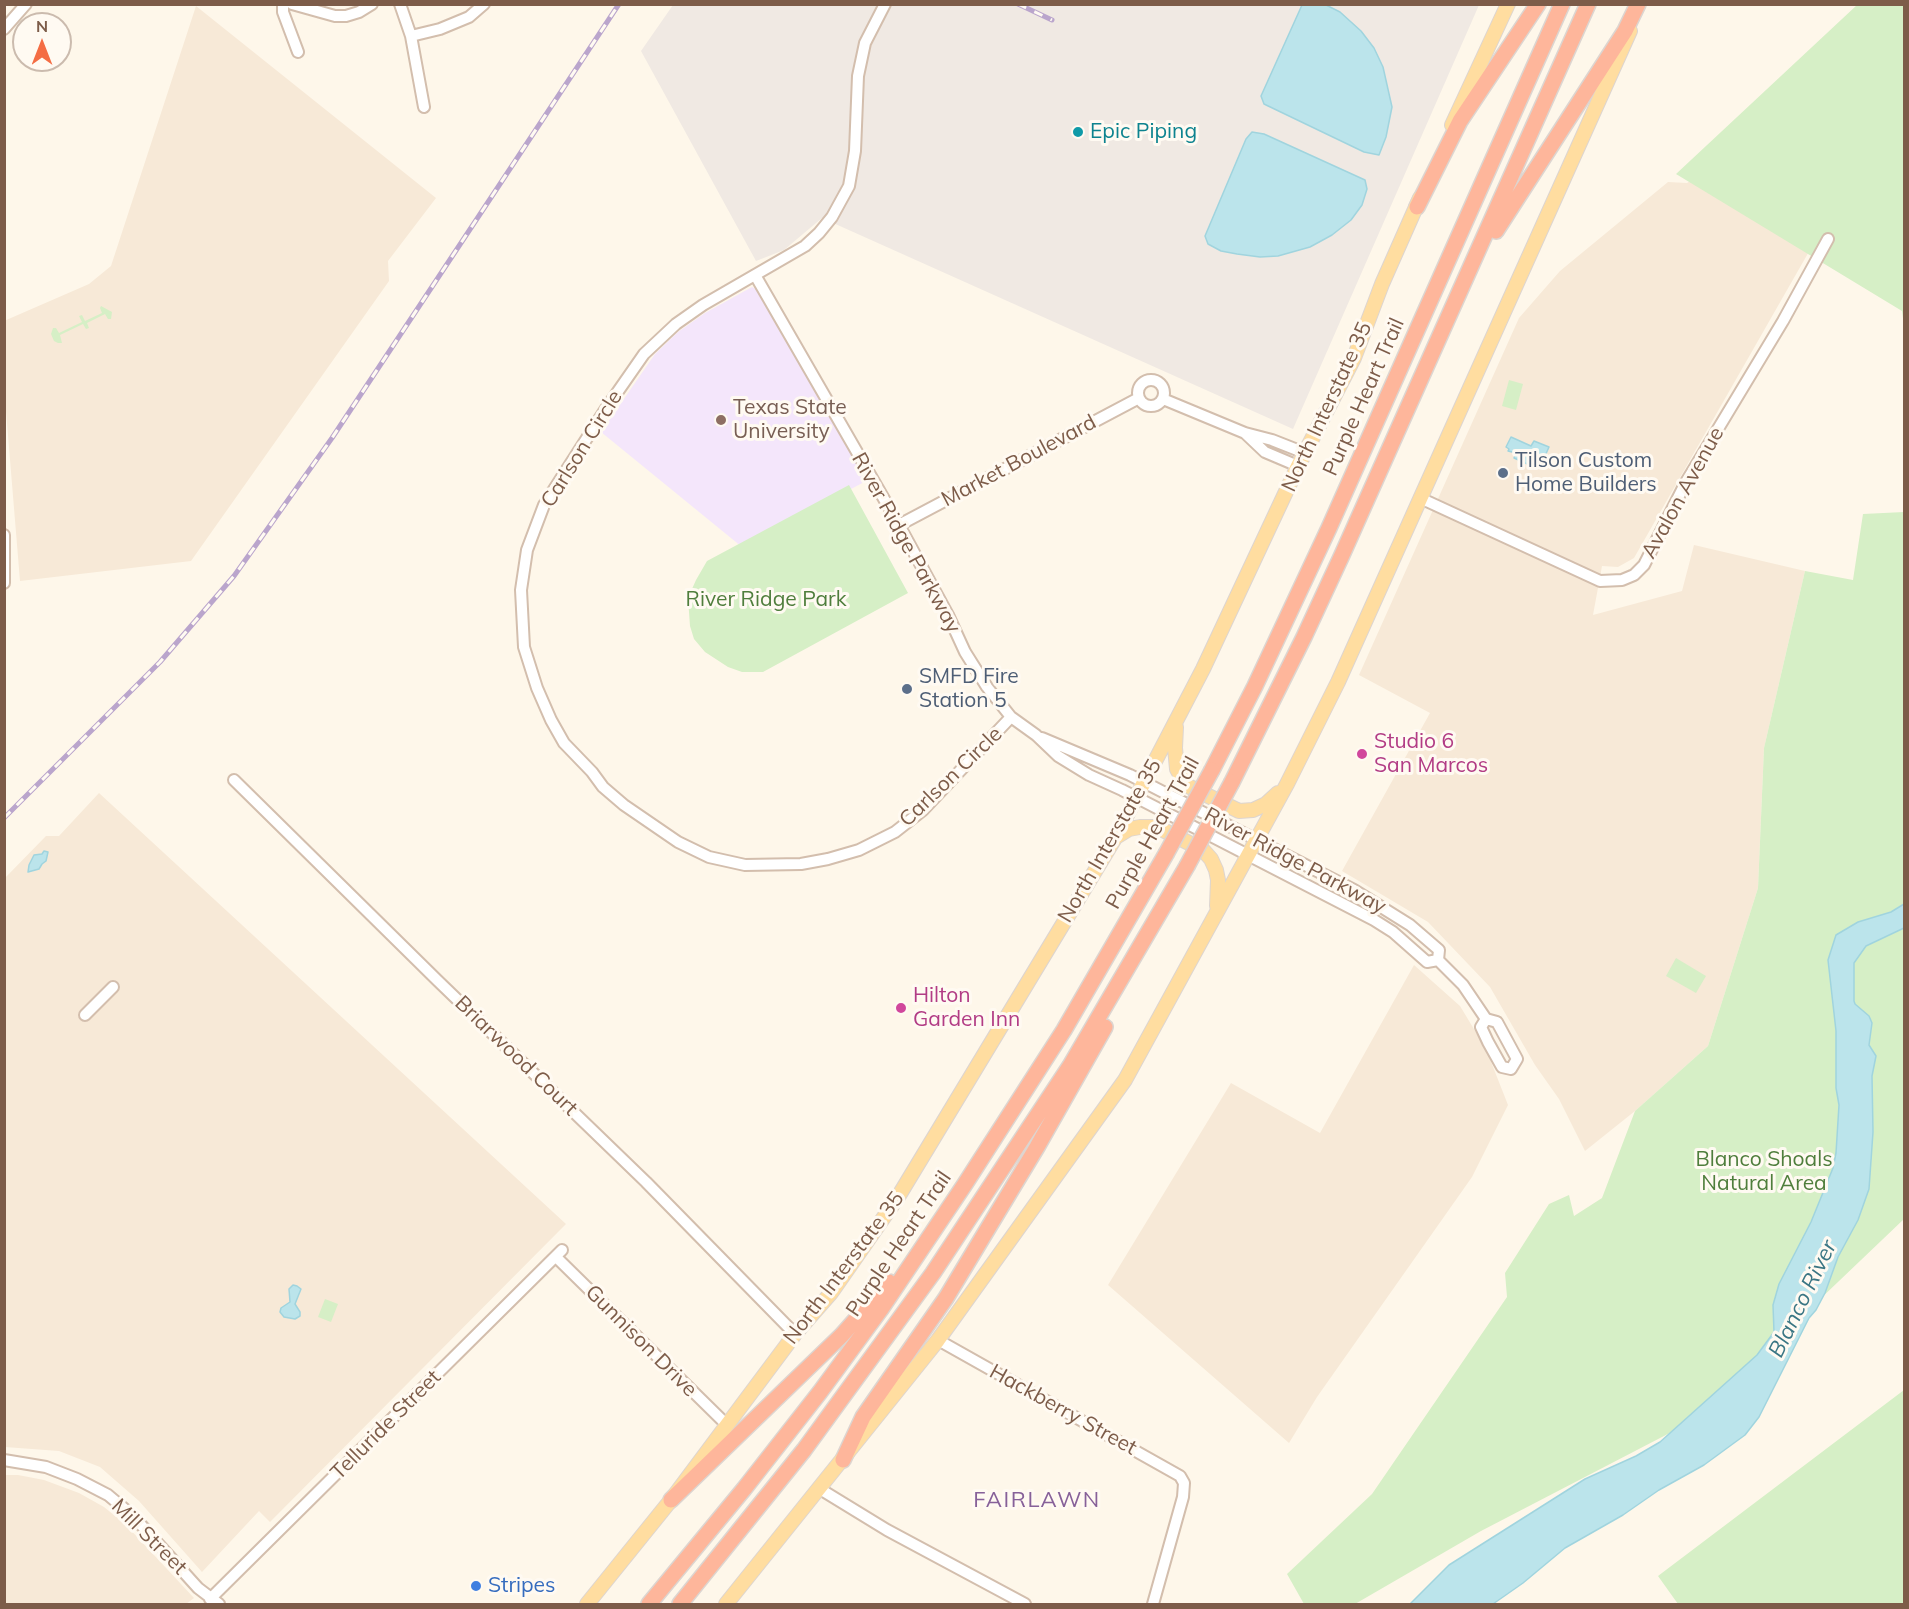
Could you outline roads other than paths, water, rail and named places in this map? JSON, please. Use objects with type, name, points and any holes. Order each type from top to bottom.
[{"type":"highway","points":[[1417,207],[1460,121],[1538,4]]},
{"type":"highway","name":"Purple Heart Trail","points":[[649,1605],[744,1489],[881,1309],[1064,1030],[1166,854],[1255,686],[1324,538],[1562,4]]},
{"type":"highway","name":"Purple Heart Trail","points":[[680,1605],[804,1450],[933,1273],[1070,1066],[1187,866],[1232,782],[1304,637],[1588,4]]},
{"type":"highway","points":[[1467,277],[1625,31],[1639,4]]},
{"type":"highway","points":[[843,1460],[863,1417],[946,1298],[1037,1147],[1149,947],[1177,894],[1187,866]]},
{"type":"highway","points":[[670,1500],[842,1335],[938,1224]]},
{"type":"main road","name":"North Interstate 35","points":[[587,1605],[670,1500],[795,1334],[831,1293],[898,1197],[1115,838],[1208,659],[1298,466],[1354,358],[1382,284],[1508,4]]},
{"type":"main road","points":[[726,1605],[938,1340],[1125,1080],[1159,1021],[1216,911],[1287,784],[1338,682],[1613,73],[1639,4]]},
{"type":"main road","points":[[1176,722],[1177,769],[1186,784],[1239,811],[1253,810],[1266,804],[1287,784]]},
{"type":"main road","points":[[1115,838],[1129,829],[1157,827],[1203,850],[1211,859],[1218,880],[1216,911]]},
{"type":"street","points":[[4,29],[26,4]]},
{"type":"street","points":[[283,4],[283,12],[298,52]]},
{"type":"street","points":[[292,4],[335,16],[346,16],[359,12],[372,4]]},
{"type":"street","points":[[400,4],[411,36],[424,107]]},
{"type":"street","points":[[411,36],[440,29],[469,17],[484,4]]},
{"type":"street","name":"Carlson Circle","points":[[885,4],[865,43],[862,54],[858,76],[855,151],[849,186],[832,217],[805,246],[676,324],[644,354],[544,505],[527,550],[521,590],[524,647],[537,688],[564,743],[610,793],[678,842],[709,856],[745,865],[784,865],[828,859],[859,850],[895,832],[923,810],[1011,717]]},
{"type":"street","name":"Avalon Avenue","points":[[1420,498],[1600,581],[1622,580],[1634,575],[1644,565],[1686,482],[1783,321],[1828,239]]},
{"type":"street","name":"River Ridge Parkway","points":[[755,275],[898,525],[948,615],[965,652],[987,687],[1011,717],[1036,735],[1058,756],[1089,775],[1374,920],[1393,932],[1427,962],[1438,960]]},
{"type":"street","name":"Market Boulevard","points":[[1146,381],[1154,381],[1163,387],[1163,399],[1158,404],[1151,406],[1143,404],[1139,398],[1140,386],[1146,381]]},
{"type":"street","name":"Market Boulevard","points":[[898,525],[1139,398]]},
{"type":"street","name":"Market Boulevard","points":[[1163,399],[1245,433],[1272,440],[1305,453]]},
{"type":"street","name":"Market Boulevard","points":[[1245,433],[1264,452],[1298,466]]},
{"type":"street","points":[[4,535],[4,583]]},
{"type":"street","name":"River Ridge Parkway","points":[[1036,735],[1096,759],[1398,915],[1439,950],[1438,960]]},
{"type":"street","name":"Briarwood Court","points":[[234,780],[646,1182],[795,1334]]},
{"type":"street","name":"River Ridge Parkway","points":[[1438,960],[1463,985],[1486,1019]]},
{"type":"street","points":[[85,1016],[113,987]]},
{"type":"street","name":"Gunnison Drive","points":[[559,1254],[726,1425]]},
{"type":"street","name":"Telluride Street","points":[[214,1602],[559,1254]]},
{"type":"street","name":"Hackberry Street","points":[[938,1340],[1072,1417],[1175,1472],[1184,1483],[1183,1497],[1153,1605]]},
{"type":"street","name":"Mill Street","points":[[4,1460],[46,1467],[77,1479],[108,1495],[133,1515],[214,1602]]},
{"type":"street","points":[[820,1489],[887,1530],[1025,1605]]},
{"type":"water","points":[[1302,5],[1326,5],[1340,12],[1361,31],[1374,48],[1383,67],[1392,107],[1386,137],[1379,155],[1364,152],[1264,104],[1261,96]]},
{"type":"water","points":[[1252,132],[1264,134],[1365,180],[1367,189],[1362,205],[1351,220],[1332,235],[1310,247],[1278,256],[1260,257],[1237,254],[1221,251],[1208,244],[1205,236],[1246,139]]},
{"type":"water","points":[[1511,437],[1531,446],[1534,441],[1549,447],[1541,465],[1536,463],[1534,467],[1514,458],[1516,453],[1508,451],[1506,447]]},
{"type":"water","points":[[44,851],[48,852],[46,861],[39,869],[28,872],[34,855],[42,854]]},
{"type":"water","name":"Blanco River","points":[[1904,904],[1904,928],[1866,946],[1854,963],[1854,1001],[1869,1016],[1872,1023],[1869,1045],[1876,1056],[1872,1076],[1873,1132],[1869,1189],[1858,1220],[1838,1257],[1825,1293],[1809,1318],[1759,1417],[1745,1435],[1704,1465],[1565,1548],[1523,1583],[1493,1604],[1410,1604],[1449,1565],[1585,1479],[1636,1456],[1660,1442],[1757,1355],[1774,1332],[1773,1305],[1779,1284],[1811,1222],[1833,1168],[1836,1153],[1839,1105],[1836,1088],[1836,1031],[1828,960],[1836,935],[1858,922],[1891,912]]},
{"type":"water","points":[[293,1285],[301,1289],[295,1304],[300,1316],[295,1319],[284,1317],[280,1312],[281,1308],[290,1302],[289,1289]]},
{"type":"railway","points":[[4,818],[160,662],[234,576],[332,438],[619,4]]},
{"type":"railway","points":[[1018,4],[1052,20]]},
{"type":"place","name":"Epic Piping","points":[[1078,132]]},
{"type":"place","name":"Texas State University","points":[[721,420]]},
{"type":"place","name":"Tilson Custom Home Builders","points":[[1503,473]]},
{"type":"place","name":"SMFD Fire Station 5","points":[[907,689]]},
{"type":"place","name":"Studio 6 San Marcos","points":[[1362,754]]},
{"type":"place","name":"Hilton Garden Inn","points":[[901,1008]]},
{"type":"place","name":"Stripes","points":[[476,1586]]},
{"type":"district","name":"FAIRLAWN","points":[[1037,1500]]},
{"type":"park label","name":"River Ridge Park","points":[[766,600]]},
{"type":"park label","name":"Blanco Shoals Natural Area","points":[[1764,1172]]}]
